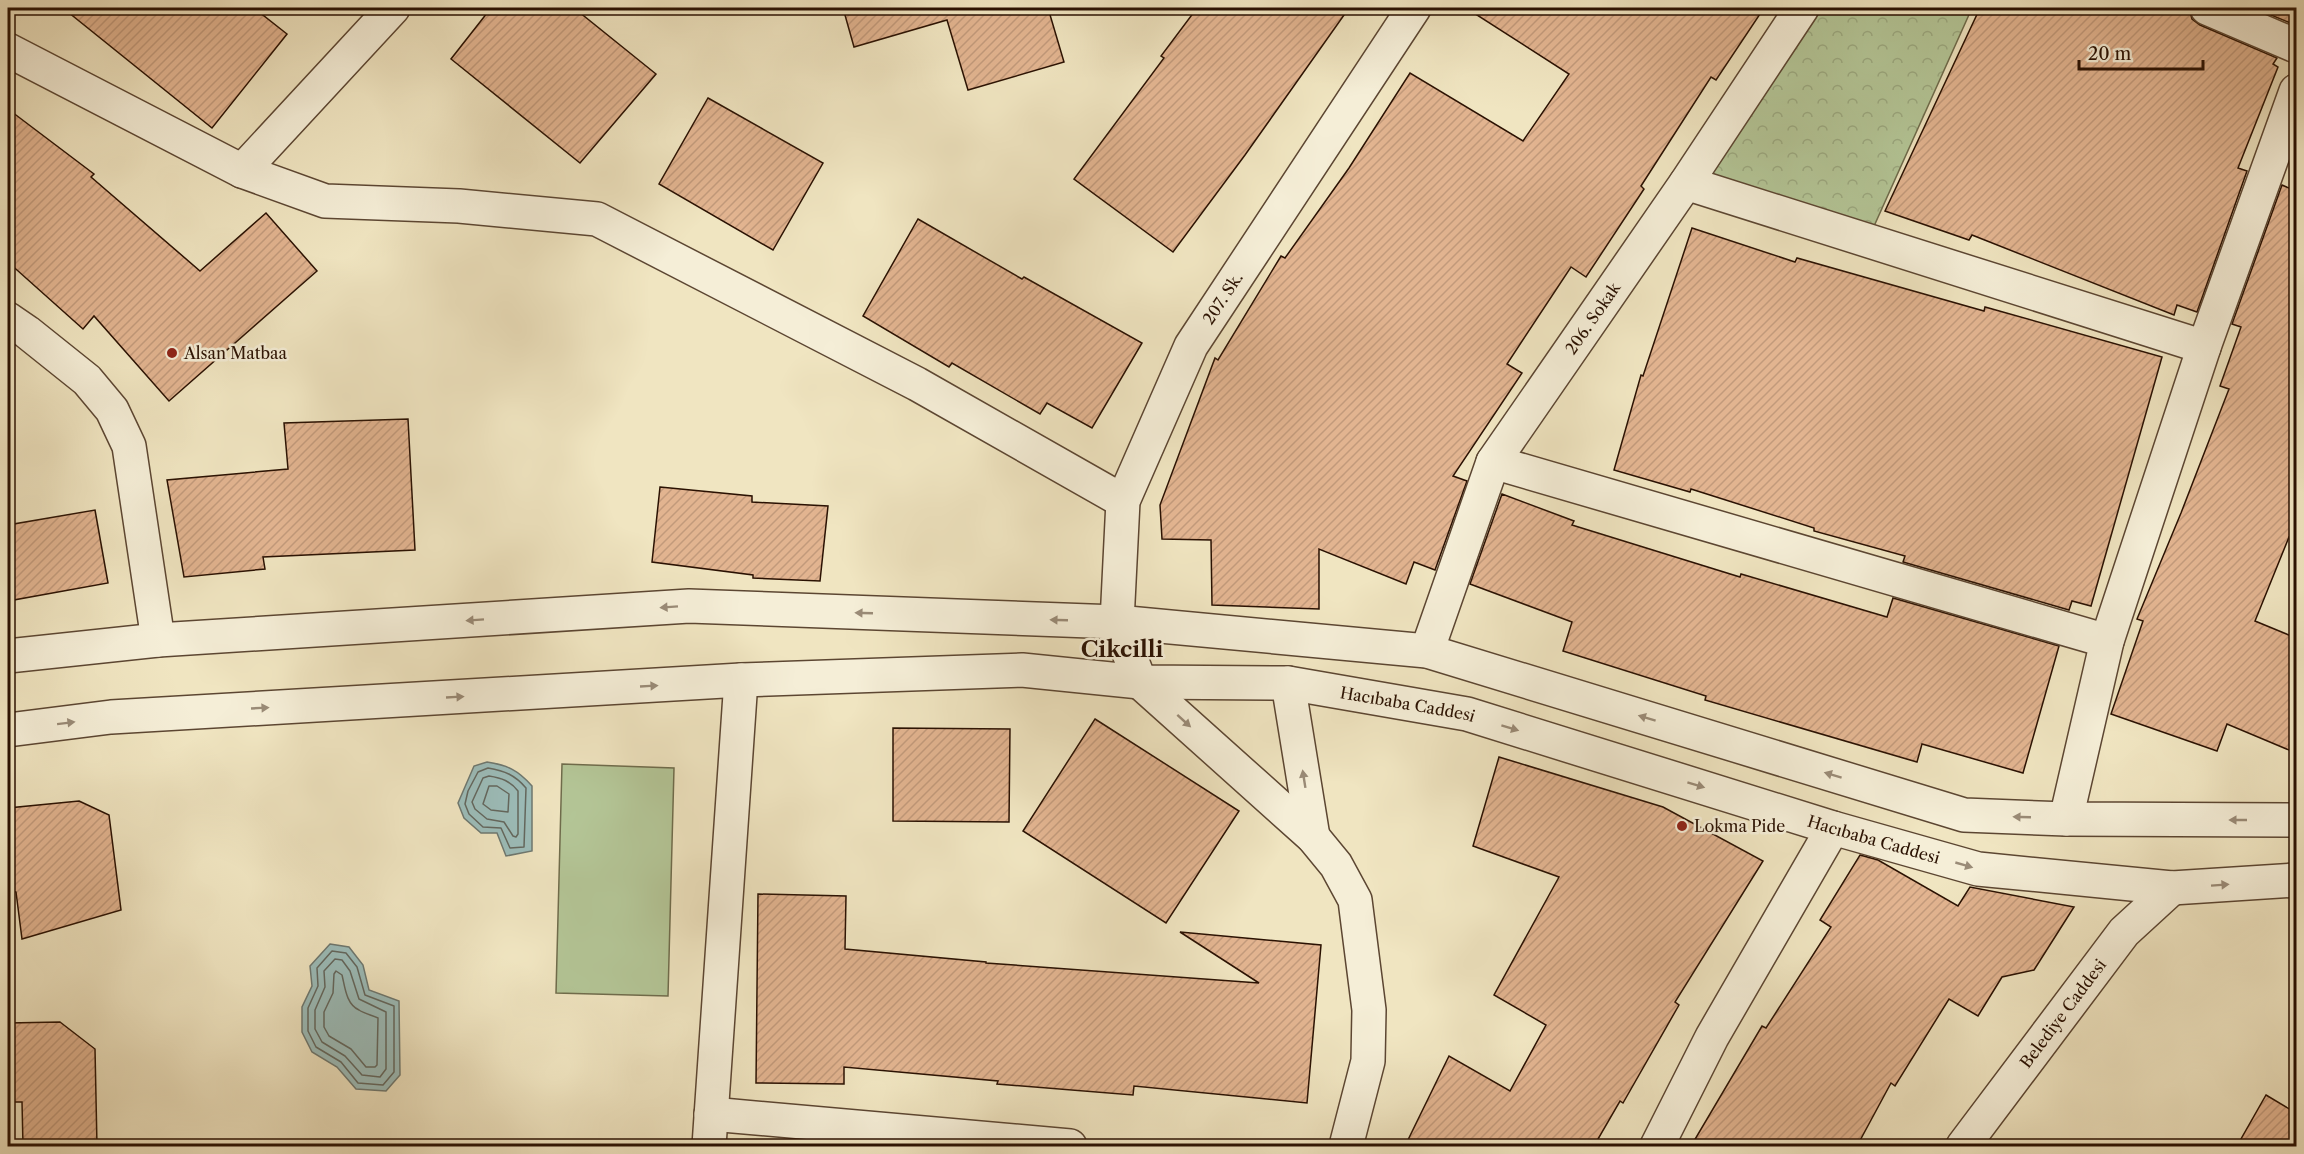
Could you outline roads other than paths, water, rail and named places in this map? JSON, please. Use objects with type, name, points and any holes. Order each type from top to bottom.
[{"type":"street","points":[[242,171],[393,8]]},
{"type":"street","name":"207. Sk.","points":[[1117,622],[1123,501],[1191,346],[1414,8]]},
{"type":"street","name":"206. Sokak","points":[[1427,651],[1493,462],[1686,183],[1802,8]]},
{"type":"street","points":[[2207,8],[2296,46]]},
{"type":"street","points":[[8,50],[242,171],[325,201],[459,206],[597,219],[918,384],[1123,501]]},
{"type":"street","points":[[2066,819],[2107,641],[2204,347],[2296,91]]},
{"type":"street","points":[[1686,183],[2204,347]]},
{"type":"street","points":[[8,320],[27,332],[87,380],[112,410],[129,446],[158,640]]},
{"type":"street","points":[[1493,462],[2107,641]]},
{"type":"street","points":[[8,656],[158,640],[689,606],[1117,622],[1427,651],[1964,815],[2066,819],[2296,820]]},
{"type":"street","points":[[1117,622],[1140,682],[1313,837],[1336,865],[1355,900],[1369,1010],[1368,1061],[1349,1146]]},
{"type":"street","name":"Hacıbaba Caddesi","points":[[8,730],[111,717],[741,681],[1022,670],[1140,682],[1288,683],[1467,714],[1833,828],[1978,869],[2172,888],[2296,880]]},
{"type":"street","points":[[709,1146],[741,681]]},
{"type":"street","points":[[1288,683],[1313,837]]},
{"type":"street","points":[[1657,1146],[1712,1038],[1833,828]]},
{"type":"street","name":"Belediye Caddesi","points":[[1963,1146],[2124,932],[2172,888]]},
{"type":"street","points":[[711,1114],[1070,1146]]},
{"type":"water","points":[[487,762],[512,769],[532,786],[532,851],[506,856],[497,833],[481,833],[464,818],[458,803],[474,766]]},
{"type":"water","points":[[330,944],[349,947],[363,965],[369,990],[399,1001],[400,1075],[386,1091],[356,1089],[337,1067],[312,1052],[302,1032],[302,1007],[312,986],[310,966]]},
{"type":"place","name":"Alsan Matbaa","points":[[172,353]]},
{"type":"place","name":"Lokma Pide","points":[[1682,826]]},
{"type":"district","name":"Cikcilli","points":[[1122,649]]}]
